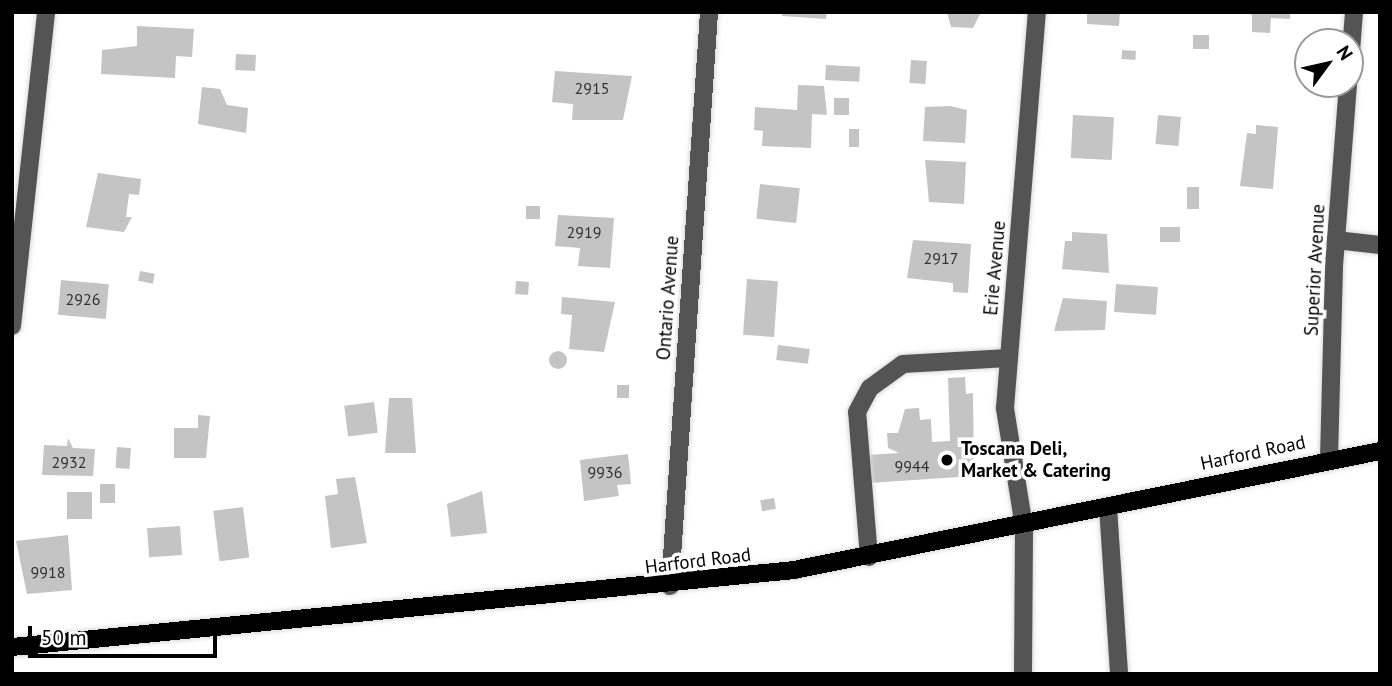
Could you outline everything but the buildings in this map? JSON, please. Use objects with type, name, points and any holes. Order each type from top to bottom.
[{"type":"main road","name":"Harford Road","points":[[12,647],[670,586],[869,557],[1024,527],[1329,458],[1380,451]]},
{"type":"street","points":[[12,326],[46,12]]},
{"type":"street","name":"Ontario Avenue","points":[[670,586],[709,12]]},
{"type":"street","name":"Erie Avenue","points":[[1023,674],[1024,527],[1005,408],[1037,12]]},
{"type":"street","name":"Superior Avenue","points":[[1329,458],[1336,240],[1348,98]]},
{"type":"street","points":[[1336,240],[1380,245]]},
{"type":"street","points":[[869,557],[857,412],[870,388],[903,364],[1008,358]]},
{"type":"street","points":[[1108,507],[1119,674]]},
{"type":"place","name":"Toscana Deli, Market & Catering","points":[[947,460]]}]
